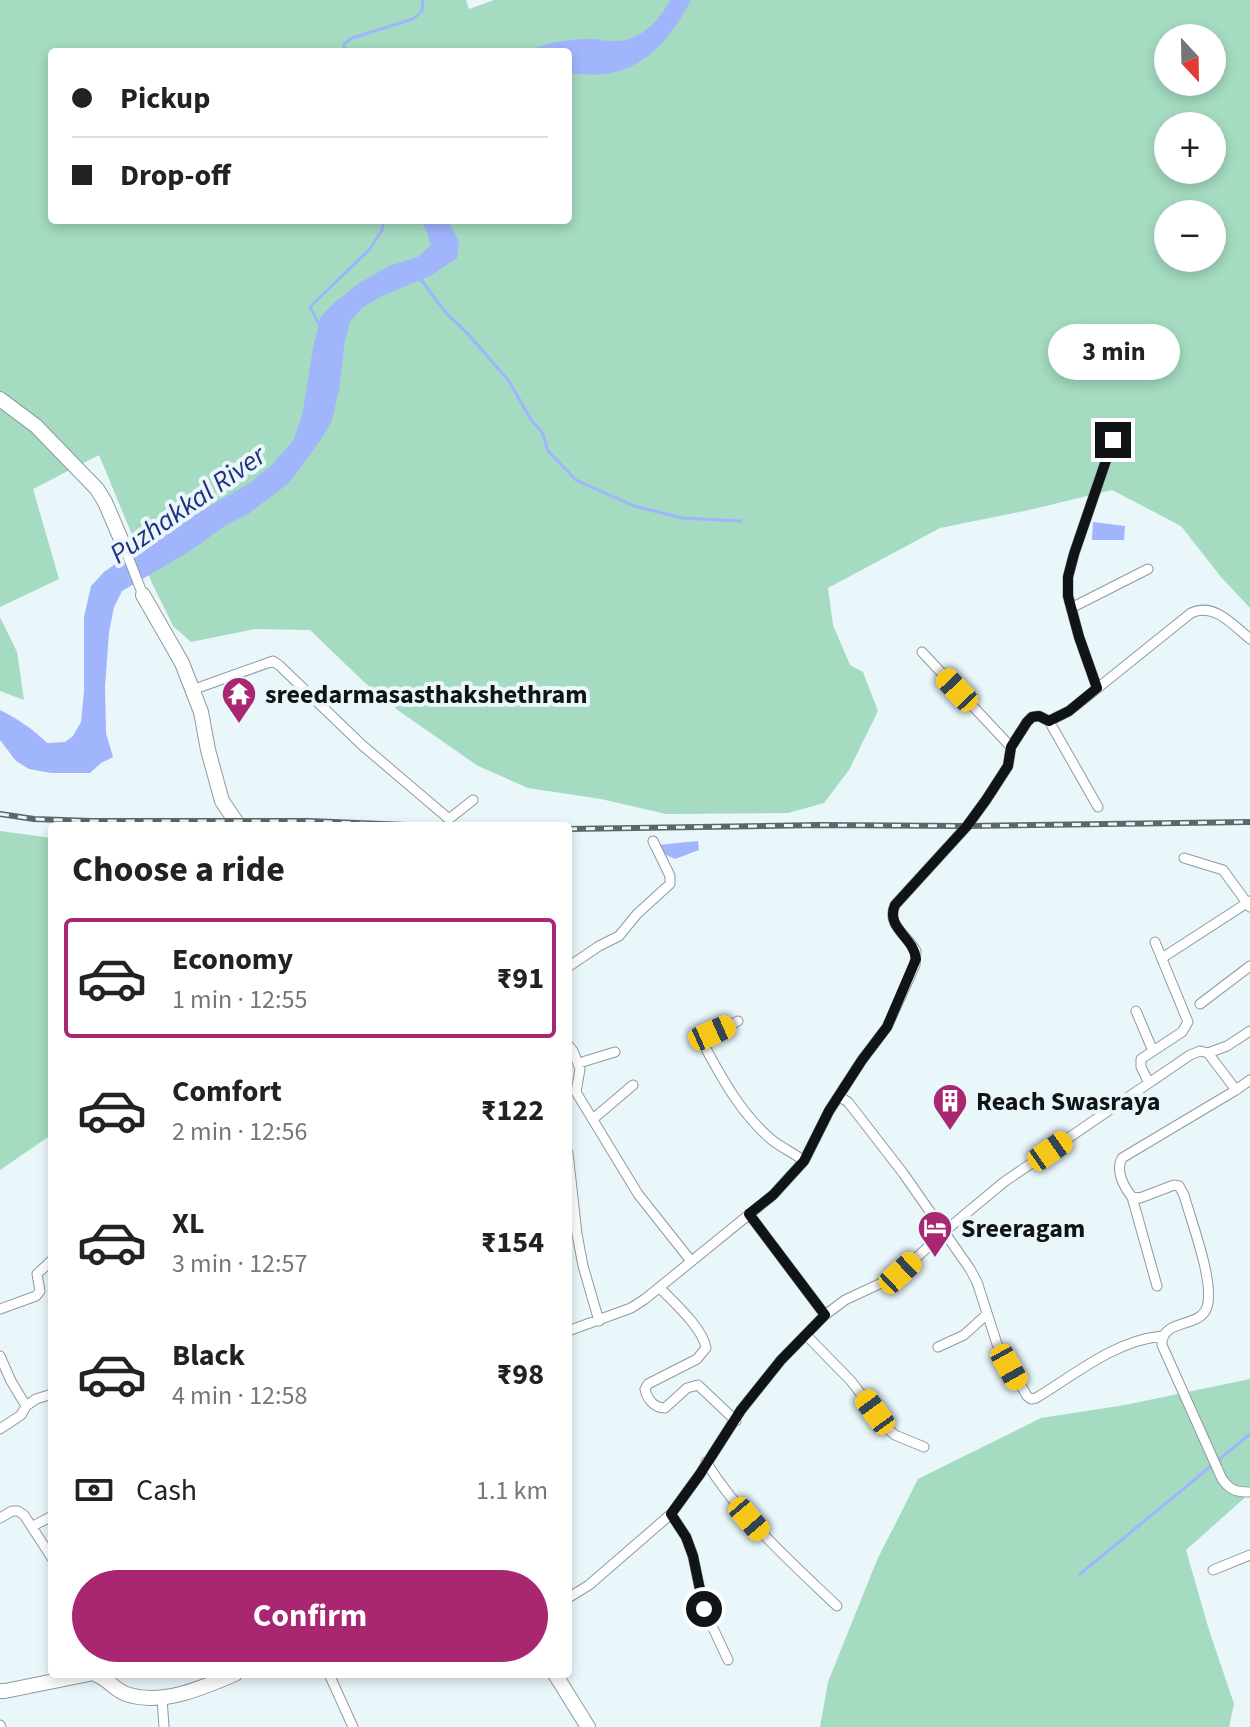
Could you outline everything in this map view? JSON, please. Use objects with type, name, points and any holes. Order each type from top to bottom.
[{"type":"street","points":[[0,399],[36,426],[67,456],[105,502],[143,595],[182,663],[205,727],[222,801],[236,822]]},
{"type":"street","points":[[1097,688],[1071,608],[1068,577],[1113,440]]},
{"type":"street","points":[[1071,608],[1148,569]]},
{"type":"street","points":[[1049,721],[1069,711],[1198,610],[1216,612],[1250,639]]},
{"type":"street","points":[[922,652],[1011,747]]},
{"type":"street","points":[[192,690],[273,661],[362,745],[449,819],[473,800]]},
{"type":"street","points":[[572,1330],[631,1308],[660,1288],[773,1195],[804,1161],[823,1122],[887,1027],[915,965],[916,951],[894,923],[892,913],[895,905],[967,826],[986,800],[1008,766],[1011,747],[1032,717],[1039,716],[1049,721],[1098,807]]},
{"type":"street","points":[[572,964],[619,936],[637,914],[670,884],[670,876],[653,841]]},
{"type":"street","points":[[1162,958],[1249,904],[1223,870],[1184,858]]},
{"type":"street","points":[[1149,1083],[1141,1059],[1182,1032],[1188,1022],[1155,942]]},
{"type":"street","points":[[1200,1004],[1250,966]]},
{"type":"street","points":[[1136,1011],[1153,1051]]},
{"type":"street","points":[[738,1021],[706,1038],[705,1047],[724,1082],[750,1118],[775,1143],[804,1161]]},
{"type":"street","points":[[572,1596],[589,1585],[671,1514],[741,1410],[781,1360],[825,1315],[845,1300],[900,1273],[1004,1182],[1190,1055],[1227,1046],[1250,1031]]},
{"type":"street","points":[[572,1050],[580,1069],[576,1092],[638,1194],[691,1261]]},
{"type":"street","points":[[579,1063],[615,1052]]},
{"type":"street","points":[[1208,1053],[1236,1090]]},
{"type":"street","points":[[1157,1286],[1132,1197],[1118,1169],[1122,1158],[1250,1080]]},
{"type":"street","points":[[593,1119],[633,1085]]},
{"type":"street","points":[[840,1097],[848,1102],[945,1231],[974,1275],[997,1344],[1022,1390],[1031,1399],[1120,1347],[1144,1338],[1162,1336],[1170,1328],[1201,1317],[1206,1311],[1207,1279],[1179,1186],[1174,1185],[1140,1198],[1132,1197]]},
{"type":"street","points":[[572,1189],[583,1266],[599,1321]]},
{"type":"street","points":[[749,1214],[825,1315]]},
{"type":"street","points":[[0,1309],[36,1296],[40,1291],[37,1274],[48,1264]]},
{"type":"street","points":[[660,1288],[698,1330],[706,1342],[706,1348],[697,1359],[648,1384],[645,1389],[650,1400],[655,1406],[665,1408],[687,1388],[698,1385],[736,1421]]},
{"type":"street","points":[[938,1347],[964,1335],[986,1315]]},
{"type":"street","points":[[806,1335],[857,1388],[888,1429],[924,1447]]},
{"type":"street","points":[[1162,1336],[1164,1353],[1222,1479],[1236,1492],[1250,1492]]},
{"type":"street","points":[[0,1356],[26,1406]]},
{"type":"street","points":[[0,1429],[21,1415],[26,1406],[48,1395]]},
{"type":"street","points":[[706,1462],[760,1532],[837,1606]]},
{"type":"street","points":[[0,1517],[18,1511],[33,1526],[48,1551]]},
{"type":"street","points":[[671,1514],[686,1537],[704,1609],[728,1660]]},
{"type":"street","points":[[33,1526],[48,1518]]},
{"type":"street","points":[[1213,1570],[1250,1555]]},
{"type":"street","points":[[0,1691],[80,1678]]},
{"type":"street","points":[[103,1678],[123,1693],[162,1698],[211,1679]]},
{"type":"street","points":[[331,1678],[353,1727]]},
{"type":"street","points":[[557,1678],[588,1727]]},
{"type":"street","points":[[162,1698],[164,1727]]},
{"type":"green space","points":[[0,0],[466,0],[469,9],[494,0],[1250,0],[1250,608],[1181,526],[1112,490],[940,528],[828,588],[833,625],[850,665],[863,672],[878,711],[849,770],[824,803],[788,813],[666,814],[601,799],[528,788],[478,766],[399,711],[310,630],[255,629],[191,642],[173,626],[99,455],[33,489],[59,579],[0,607]]},
{"type":"green space","points":[[0,617],[17,652],[24,700],[0,691]]},
{"type":"green space","points":[[0,831],[48,837],[48,1137],[0,1170]]},
{"type":"green space","points":[[1250,1379],[1250,1493],[1186,1550],[1234,1704],[1229,1727],[820,1727],[828,1682],[877,1560],[918,1479],[1041,1418],[1125,1405]]},
{"type":"water","points":[[670,0],[691,0],[658,47],[636,64],[622,70],[602,75],[572,74],[572,48],[534,48],[565,41],[630,39],[646,30]]},
{"type":"water","points":[[422,224],[449,224],[459,241],[457,258],[432,275],[380,297],[362,308],[350,322],[332,420],[289,483],[248,514],[122,591],[114,607],[109,632],[105,687],[106,733],[113,757],[90,773],[51,773],[29,769],[16,761],[0,740],[0,710],[47,743],[65,742],[73,736],[81,722],[84,617],[91,586],[118,562],[250,483],[271,466],[293,441],[302,416],[321,316],[358,284],[389,266],[418,257],[431,245]]},
{"type":"water","points":[[1093,522],[1125,526],[1124,540],[1092,540]]},
{"type":"water","points":[[698,841],[699,850],[675,859],[660,852],[657,845]]},
{"type":"waterway","points":[[344,48],[344,44],[352,38],[413,19],[422,11],[423,0]]},
{"type":"waterway","points":[[320,326],[310,307],[369,250],[383,224]]},
{"type":"waterway","points":[[419,277],[446,313],[509,381],[531,420],[542,432],[548,451],[576,480],[634,506],[682,518],[741,521]]},
{"type":"waterway","points":[[1080,1574],[1250,1434]]},
{"type":"railway","points":[[0,814],[90,821],[333,822]]},
{"type":"railway","points":[[572,829],[1250,822]]},
{"type":"place","name":"sreedarmasasthakshethram","points":[[239,725]]},
{"type":"place","name":"Reach Swasraya","points":[[950,1132]]},
{"type":"place","name":"Sreeragam","points":[[935,1259]]},
{"type":"route","points":[[704,1609],[693,1556],[686,1537],[671,1514],[741,1410],[781,1360],[825,1315],[749,1214],[773,1195],[804,1161],[829,1111],[887,1027],[916,959],[912,944],[894,923],[892,913],[895,905],[967,826],[986,800],[1008,766],[1011,747],[1027,722],[1032,717],[1039,716],[1049,721],[1058,717],[1097,688],[1068,596],[1068,577],[1113,440]]},
{"type":"water label","name":"Puzhakkal River","points":[[187,504]]}]
